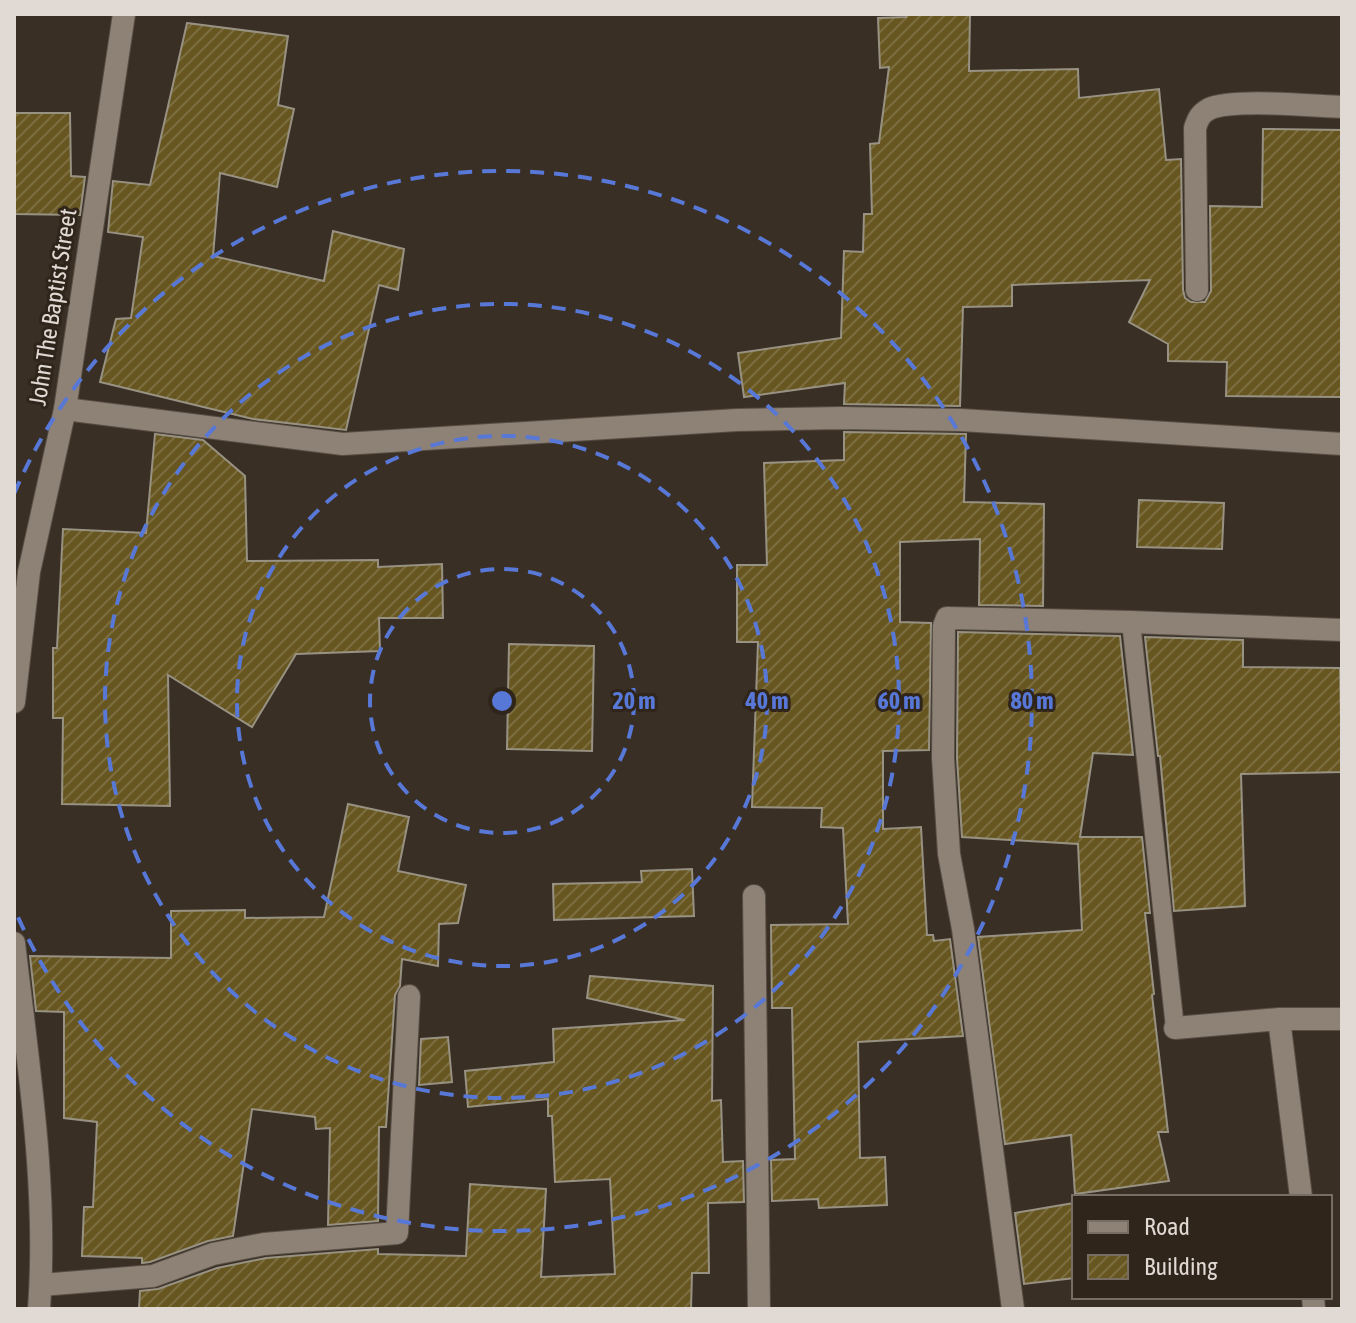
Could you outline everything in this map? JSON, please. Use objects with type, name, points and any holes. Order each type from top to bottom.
[{"type":"street","name":"John The Baptist Street","points":[[14,702],[21,572],[65,409],[124,14]]},
{"type":"street","points":[[1197,290],[1195,128],[1199,117],[1212,108],[1233,105],[1342,107]]},
{"type":"street","points":[[65,409],[343,444],[737,420],[840,418],[961,420],[1342,444]]},
{"type":"street","points":[[1013,1309],[963,929],[949,854],[943,758],[944,626],[947,618],[1342,630]]},
{"type":"street","points":[[754,896],[759,1309]]},
{"type":"street","points":[[14,943],[20,1035],[40,1189],[39,1309]]},
{"type":"street","points":[[41,1285],[153,1276],[213,1254],[264,1244],[397,1233],[409,996]]},
{"type":"street","points":[[1175,1028],[1279,1019],[1342,1019]]},
{"type":"street","points":[[1279,1019],[1301,1195]]},
{"type":"lane","points":[[1131,622],[1175,1028]]},
{"type":"building","points":[[906,14],[970,14],[969,71],[1078,69],[1079,98],[1159,89],[1166,160],[1181,159],[1183,290],[1185,298],[1191,302],[1205,302],[1211,291],[1210,206],[1262,207],[1263,129],[1342,130],[1342,397],[1226,396],[1227,362],[1168,361],[1168,344],[1129,322],[1150,280],[1012,285],[1012,306],[963,307],[960,406],[844,404],[845,383],[744,397],[738,353],[841,338],[844,251],[863,252],[864,214],[872,214],[870,144],[879,143],[889,67],[880,68],[878,18],[906,17]]},
{"type":"building","points":[[187,23],[288,36],[278,105],[294,109],[277,187],[220,173],[213,256],[324,281],[333,231],[404,249],[398,290],[379,285],[346,430],[253,419],[100,382],[116,319],[131,318],[143,237],[108,232],[113,181],[150,185]]},
{"type":"building","points":[[14,113],[70,113],[71,176],[85,177],[80,215],[14,214]]},
{"type":"building","points":[[844,432],[966,434],[964,502],[1044,504],[1043,606],[979,605],[980,539],[900,542],[900,622],[931,623],[929,750],[883,751],[883,829],[921,827],[927,935],[933,935],[934,941],[950,939],[963,1036],[858,1042],[860,1158],[885,1157],[887,1205],[819,1208],[818,1199],[772,1201],[771,1160],[795,1159],[792,1008],[772,1008],[771,925],[848,924],[843,828],[821,827],[822,808],[752,807],[758,642],[737,642],[737,565],[767,565],[764,463],[844,460]]},
{"type":"building","points":[[155,434],[203,440],[245,476],[247,561],[378,560],[378,567],[442,564],[443,618],[379,618],[380,651],[296,654],[252,727],[168,675],[170,806],[62,804],[63,718],[53,718],[53,648],[57,648],[63,529],[146,533]]},
{"type":"building","points":[[1139,500],[1224,503],[1222,549],[1137,547]]},
{"type":"building","points":[[958,632],[1120,636],[1133,755],[1093,753],[1080,837],[1142,837],[1150,913],[1145,913],[1152,995],[1168,1132],[1158,1132],[1169,1181],[1075,1194],[1071,1135],[1005,1144],[978,937],[1082,930],[1078,844],[962,837],[957,758]]},
{"type":"building","points":[[1145,637],[1243,640],[1243,667],[1340,668],[1342,772],[1241,774],[1245,906],[1174,911]]},
{"type":"building","points":[[509,644],[594,646],[592,751],[507,749]]},
{"type":"building","points":[[348,804],[409,817],[398,871],[466,885],[458,923],[439,924],[438,966],[402,959],[400,986],[395,995],[386,1127],[379,1127],[378,1221],[328,1225],[330,1128],[316,1129],[315,1117],[252,1109],[233,1236],[208,1241],[150,1262],[142,1263],[142,1258],[82,1256],[84,1207],[93,1207],[97,1122],[64,1118],[64,1012],[36,1011],[30,956],[171,958],[171,911],[245,910],[245,918],[324,917]]},
{"type":"building","points":[[692,869],[694,916],[554,920],[553,884],[642,882],[641,871]]},
{"type":"building","points":[[590,976],[713,986],[712,1101],[721,1100],[723,1162],[743,1161],[744,1202],[708,1203],[709,1273],[692,1273],[691,1309],[139,1309],[140,1291],[158,1289],[217,1268],[266,1258],[378,1249],[378,1254],[466,1256],[470,1184],[546,1189],[541,1277],[615,1274],[610,1179],[555,1182],[552,1116],[548,1116],[548,1099],[468,1107],[465,1071],[554,1062],[553,1029],[685,1020],[587,998]]},
{"type":"building","points":[[448,1037],[452,1082],[419,1085],[421,1039]]},
{"type":"building","points":[[1072,1203],[1072,1278],[1024,1284],[1015,1213]]}]
